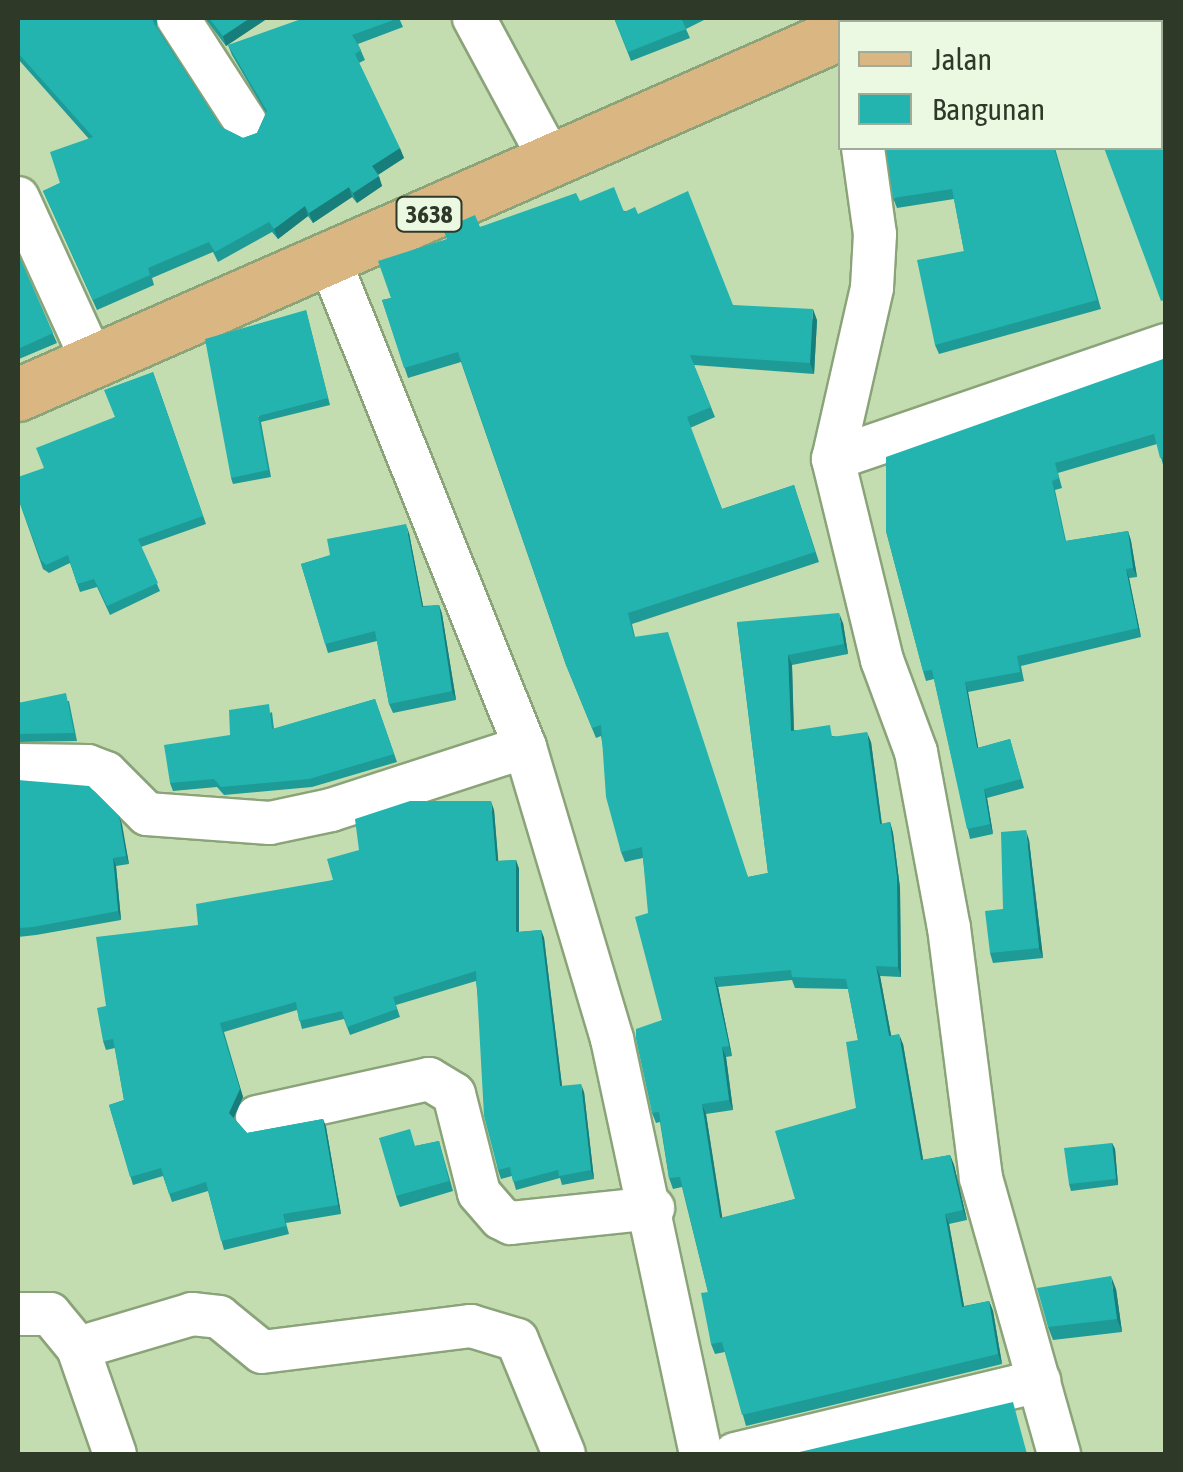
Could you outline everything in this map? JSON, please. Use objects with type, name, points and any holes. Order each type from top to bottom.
[{"type":"main road","name":"3638","points":[[18,395],[838,35]]},
{"type":"street","points":[[178,18],[246,123]]},
{"type":"street","points":[[474,18],[550,159]]},
{"type":"street","points":[[864,150],[875,234],[872,288],[833,459],[882,660],[916,752],[949,928],[981,1178],[1011,1302],[1040,1381],[1059,1454]]},
{"type":"street","points":[[18,198],[92,360]]},
{"type":"street","points":[[329,258],[524,747],[612,1039],[652,1208],[701,1454]]},
{"type":"street","points":[[833,459],[1166,345]]},
{"type":"street","points":[[18,765],[88,766],[106,774],[147,814],[270,823],[331,810],[524,747]]},
{"type":"street","points":[[257,1117],[429,1079],[454,1094],[479,1193],[501,1218],[652,1208]]},
{"type":"street","points":[[18,1314],[50,1314],[78,1348],[114,1454]]},
{"type":"street","points":[[78,1348],[192,1314],[219,1317],[262,1352],[471,1326],[517,1340],[564,1454]]},
{"type":"street","points":[[735,1454],[1040,1381]]},
{"type":"building","points":[[18,18],[153,18],[221,127],[243,138],[257,133],[267,111],[228,45],[304,18],[399,18],[352,35],[361,50],[355,54],[400,148],[372,166],[379,176],[353,193],[349,187],[309,213],[305,206],[274,229],[269,222],[215,252],[209,242],[148,268],[150,275],[93,300],[43,191],[60,183],[50,152],[93,137],[18,53]]},
{"type":"building","points":[[209,18],[250,18],[223,36]]},
{"type":"building","points":[[614,18],[688,18],[682,20],[686,29],[628,52]]},
{"type":"building","points":[[1066,18],[1067,20],[1030,20]]},
{"type":"building","points":[[1070,18],[1156,18],[1152,20],[1067,20]]},
{"type":"building","points":[[1166,73],[1166,299],[1161,301],[1105,150],[1163,150]]},
{"type":"building","points":[[886,150],[1055,150],[1097,300],[935,345],[917,260],[964,251],[952,189],[893,198]]},
{"type":"building","points":[[614,187],[624,212],[635,207],[638,214],[688,191],[733,305],[813,309],[810,363],[690,355],[711,407],[687,417],[722,509],[794,485],[815,552],[628,613],[634,637],[668,632],[748,877],[768,873],[737,622],[839,613],[844,644],[788,655],[791,731],[830,725],[832,737],[867,732],[880,824],[890,822],[897,877],[898,967],[876,966],[889,1036],[899,1034],[921,1160],[950,1155],[963,1210],[945,1214],[962,1307],[989,1301],[998,1354],[742,1415],[722,1342],[711,1344],[701,1293],[708,1292],[680,1177],[669,1178],[659,1112],[652,1113],[636,1039],[636,1029],[662,1020],[635,917],[648,913],[642,847],[621,852],[606,797],[601,725],[592,728],[566,665],[458,352],[404,368],[382,300],[391,298],[378,261],[447,239],[443,229],[475,215],[480,227],[576,193],[580,201]],"holes":[[[791,970],[792,977],[846,979],[858,1040],[846,1042],[856,1108],[775,1131],[795,1199],[720,1218],[702,1104],[729,1100],[722,1047],[729,1046],[714,977]]]},
{"type":"building","points":[[18,254],[53,333],[18,349]]},
{"type":"building","points":[[306,310],[328,398],[258,416],[268,470],[231,478],[205,339]]},
{"type":"building","points":[[1166,358],[1166,457],[1160,458],[1154,434],[1055,463],[1059,478],[1052,481],[1065,541],[1128,531],[1133,568],[1126,569],[1138,628],[1017,656],[1020,672],[965,682],[977,748],[1010,739],[1021,779],[984,789],[990,824],[967,829],[932,670],[923,671],[886,531],[886,457]]},
{"type":"building","points":[[153,372],[203,516],[138,539],[158,583],[107,606],[94,579],[77,584],[68,555],[46,565],[41,560],[18,498],[18,477],[44,468],[36,448],[115,417],[104,390]]},
{"type":"building","points":[[406,524],[422,607],[439,605],[452,691],[389,704],[375,631],[325,644],[301,564],[330,555],[327,539]]},
{"type":"building","points":[[66,693],[74,733],[18,734],[18,703]]},
{"type":"building","points":[[375,699],[394,754],[309,779],[221,787],[214,779],[170,783],[164,745],[230,735],[229,710],[269,704],[272,729]]},
{"type":"building","points":[[18,780],[89,786],[119,816],[126,856],[113,858],[118,911],[18,928]]},
{"type":"building","points":[[410,801],[491,801],[496,861],[516,860],[516,932],[541,930],[560,1086],[581,1084],[591,1170],[559,1176],[558,1170],[513,1182],[510,1167],[498,1170],[484,1116],[476,971],[393,997],[397,1009],[347,1027],[342,1011],[299,1021],[296,1002],[220,1023],[240,1089],[229,1113],[247,1133],[323,1119],[338,1205],[283,1214],[286,1226],[221,1241],[206,1182],[169,1194],[161,1168],[130,1177],[109,1105],[124,1100],[113,1039],[103,1041],[97,1008],[106,1006],[96,937],[198,925],[196,904],[333,880],[327,859],[359,850],[355,819]]},
{"type":"building","points":[[1026,830],[1039,948],[990,953],[985,911],[1003,909],[1001,832]]},
{"type":"building","points":[[410,1129],[415,1146],[439,1141],[449,1181],[396,1196],[379,1138]]},
{"type":"building","points":[[1112,1143],[1116,1179],[1069,1184],[1064,1148]]},
{"type":"building","points":[[1111,1276],[1117,1319],[1048,1327],[1037,1288]]},
{"type":"building","points":[[1013,1402],[1027,1454],[791,1454]]}]
